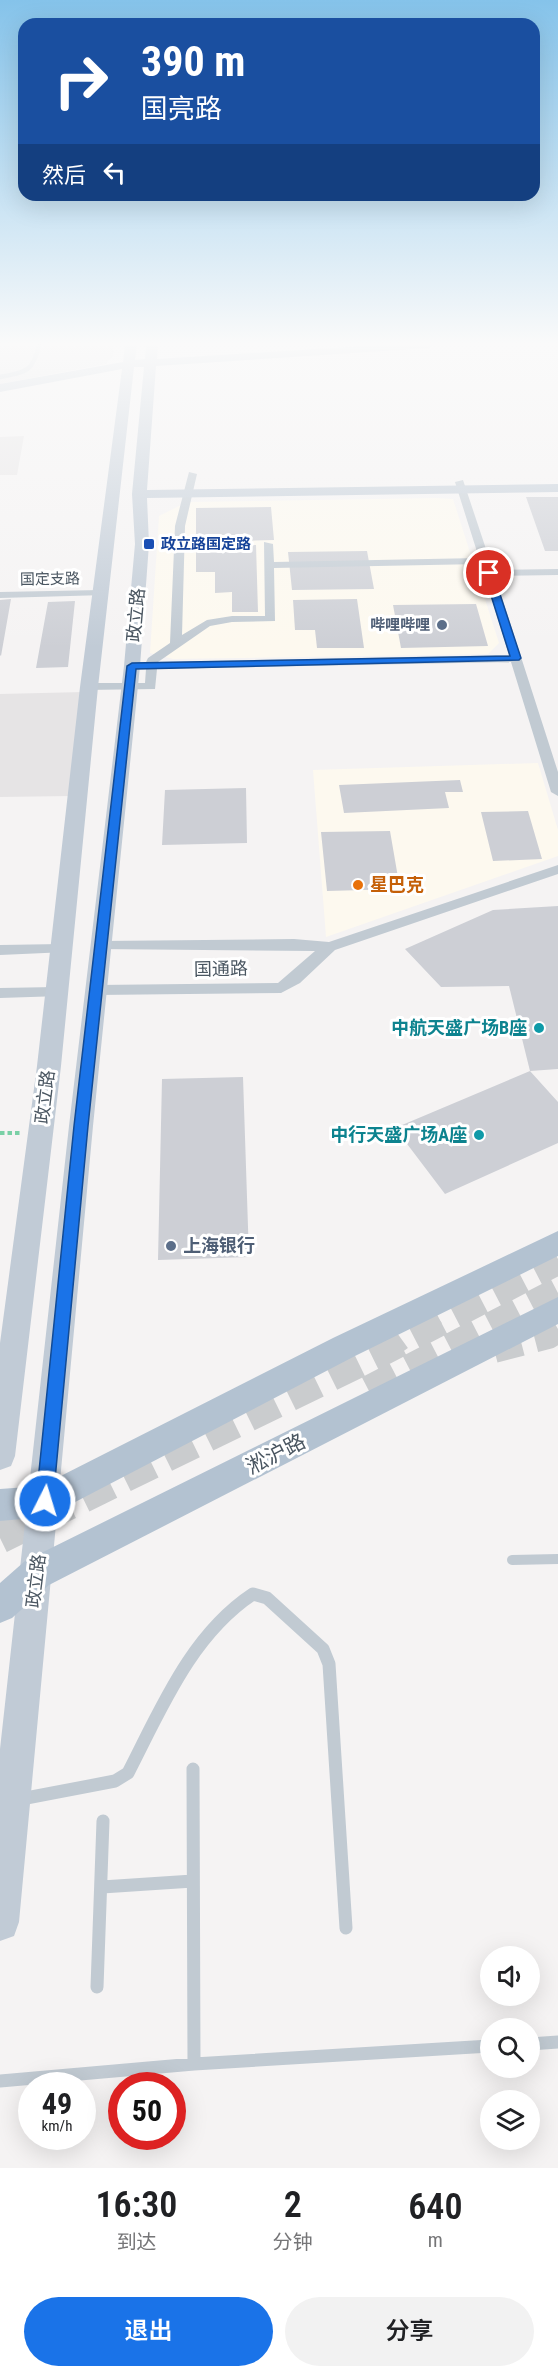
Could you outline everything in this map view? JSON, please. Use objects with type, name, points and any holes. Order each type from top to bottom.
[{"type":"main road","name":"政立路","points":[[0,1456],[57,992],[89,687],[119,446]]},
{"type":"main road","name":"政立路","points":[[0,1922],[21,1702],[45,1501],[81,1126],[132,666],[141,544],[139,490],[143,446]]},
{"type":"main road","points":[[461,485],[558,480]]},
{"type":"main road","points":[[139,490],[190,484],[461,485],[558,488]]},
{"type":"main road","points":[[0,1505],[45,1501],[344,1347],[558,1243]]},
{"type":"main road","name":"淞沪路","points":[[0,1606],[37,1574],[558,1310]]},
{"type":"street","points":[[176,644],[180,526],[190,484]]},
{"type":"street","points":[[461,485],[558,792]]},
{"type":"street","points":[[89,687],[151,686],[152,660],[207,623],[270,619],[268,544]]},
{"type":"street","points":[[269,565],[487,567],[558,572]]},
{"type":"street","name":"国定支路","points":[[0,595],[101,593]]},
{"type":"street","points":[[132,666],[516,658]]},
{"type":"street","name":"国通路","points":[[97,990],[280,988],[300,976],[318,955],[330,947],[558,868]]},
{"type":"street","name":"国通路","points":[[102,946],[294,944],[330,947]]},
{"type":"street","points":[[0,950],[62,948]]},
{"type":"street","points":[[0,993],[57,992]]},
{"type":"lane","points":[[512,1560],[558,1559]]},
{"type":"lane","points":[[12,1800],[115,1780],[128,1773],[176,1681],[212,1629],[240,1600],[253,1594],[267,1598],[323,1649],[329,1664],[346,1928]]},
{"type":"lane","points":[[193,1769],[194,2064]]},
{"type":"lane","points":[[98,1987],[104,1821]]},
{"type":"lane","points":[[102,1887],[193,1881]]},
{"type":"lane","points":[[540,2043],[558,2042]]},
{"type":"lane","points":[[0,2081],[194,2064],[480,2047]]},
{"type":"shaded area","points":[[0,446],[22,446],[17,475],[0,475]]},
{"type":"shaded area","points":[[453,499],[499,643],[488,654],[173,659],[150,653],[159,516],[187,502]]},
{"type":"shaded area","points":[[84,692],[71,796],[0,797],[0,694]]},
{"type":"shaded area","points":[[538,763],[558,830],[558,856],[326,937],[313,770]]},
{"type":"building","points":[[526,497],[558,497],[558,551],[545,551]]},
{"type":"building","points":[[271,507],[274,540],[196,542],[196,508]]},
{"type":"building","points":[[256,545],[258,612],[232,612],[232,592],[215,593],[215,572],[196,572],[196,546]]},
{"type":"building","points":[[367,551],[374,589],[292,590],[288,552]]},
{"type":"building","points":[[11,599],[1,656],[0,600]]},
{"type":"building","points":[[357,599],[364,648],[317,648],[315,630],[295,630],[293,600]]},
{"type":"building","points":[[75,601],[68,667],[36,668],[48,602]]},
{"type":"building","points":[[476,604],[488,646],[401,648],[393,605]]},
{"type":"building","points":[[460,780],[463,792],[445,792],[449,808],[344,813],[339,785]]},
{"type":"building","points":[[246,788],[247,843],[162,845],[165,790]]},
{"type":"building","points":[[528,811],[542,859],[493,861],[481,812]]},
{"type":"building","points":[[390,831],[400,889],[327,891],[321,832]]},
{"type":"building","name":"中航天盛广场B座","points":[[558,906],[558,1069],[530,1071],[509,986],[441,987],[405,949],[493,910]]},
{"type":"building","name":"中行天盛广场A座","points":[[530,1071],[558,1102],[558,1143],[445,1194],[395,1128]]},
{"type":"building","points":[[243,1077],[249,1257],[158,1260],[162,1079]]},
{"type":"tunnel","points":[[0,1538],[377,1353],[558,1259]]},
{"type":"tunnel","points":[[369,1391],[558,1293]]},
{"type":"tunnel","points":[[377,1353],[442,1306]]},
{"type":"tunnel","points":[[494,1349],[548,1335],[558,1329]]},
{"type":"place","name":"政立路国定路","points":[[149,544]]},
{"type":"place","name":"哔哩哔哩","points":[[442,625]]},
{"type":"place","name":"星巴克","points":[[358,885]]},
{"type":"place","name":"中航天盛广场B座","points":[[539,1028]]},
{"type":"place","name":"中行天盛广场A座","points":[[479,1135]]},
{"type":"place","name":"上海银行","points":[[171,1246]]},
{"type":"route","points":[[45,1501],[81,1126],[132,666],[516,658],[489,573]]}]
